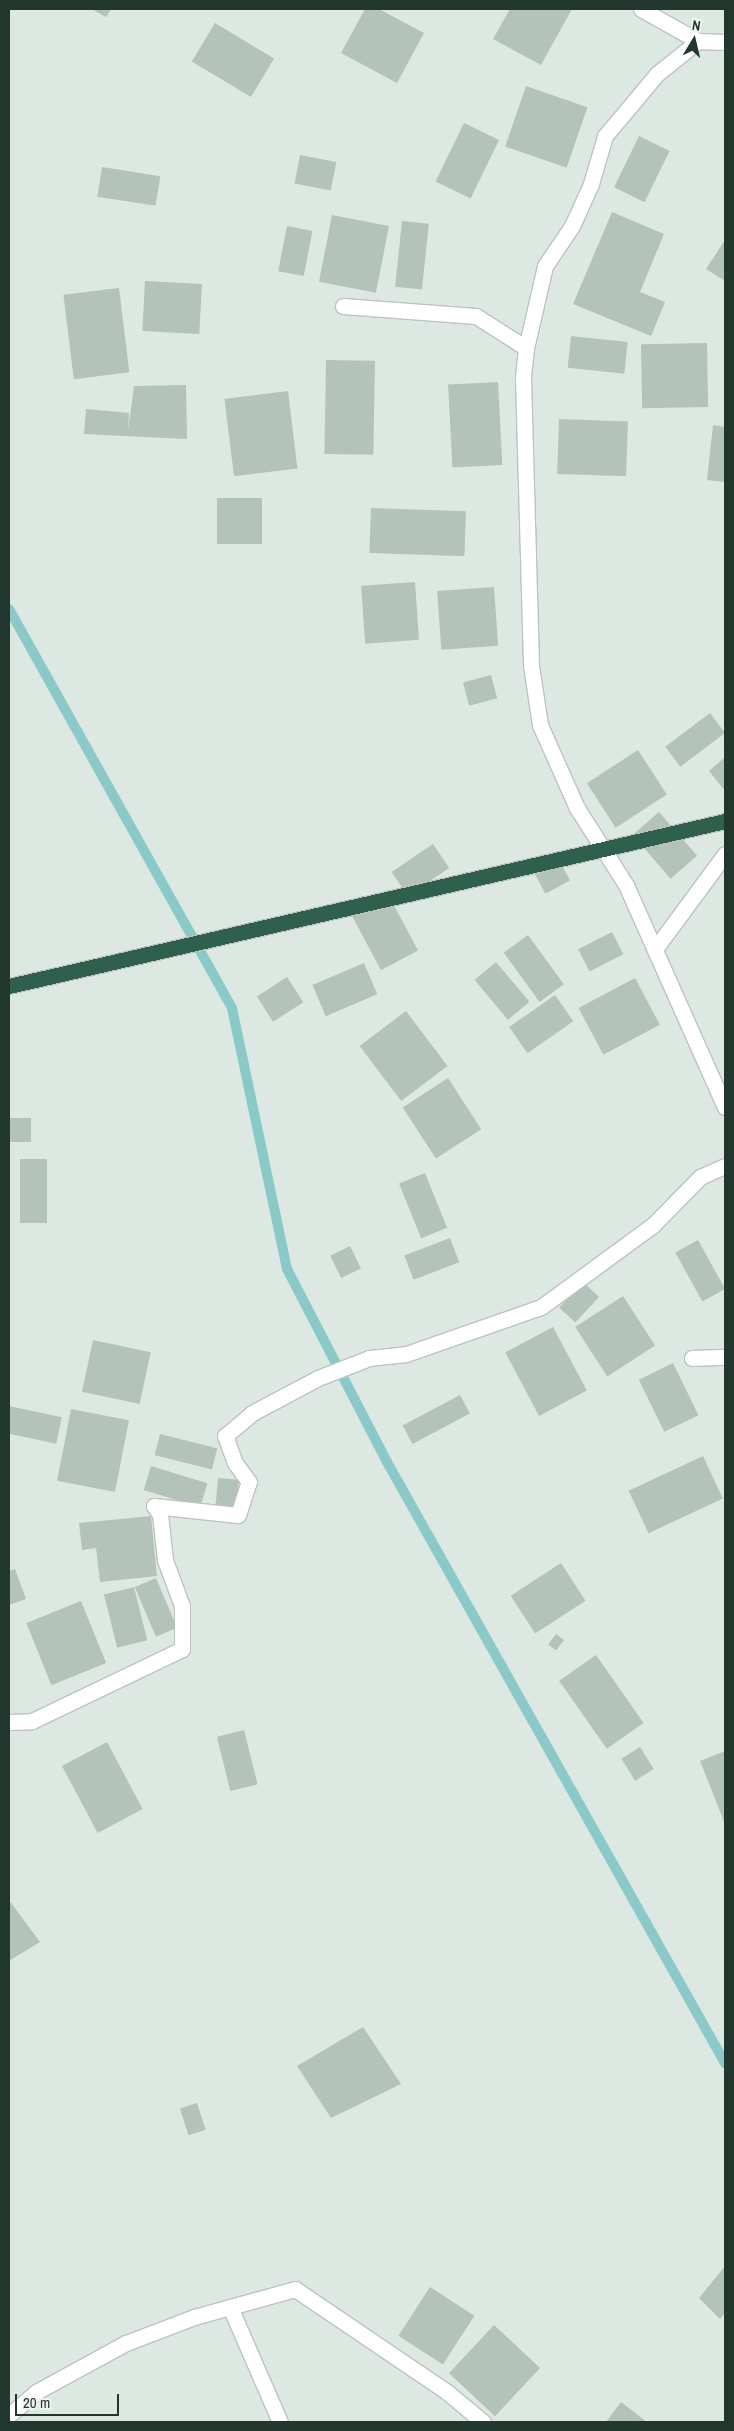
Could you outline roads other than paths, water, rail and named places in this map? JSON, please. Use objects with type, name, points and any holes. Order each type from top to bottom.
[{"type":"highway","points":[[9,986],[725,821]]},
{"type":"street","points":[[641,9],[698,41],[725,42]]},
{"type":"street","points":[[698,41],[657,74],[605,136],[591,184],[572,226],[545,266],[526,348],[523,378],[531,665],[540,725],[578,808],[626,885],[725,1107]]},
{"type":"street","points":[[343,306],[476,316],[526,348]]},
{"type":"street","points":[[656,949],[725,854]]},
{"type":"street","points":[[9,1722],[32,1721],[182,1649],[182,1606],[165,1560],[160,1514],[154,1506],[238,1515],[249,1482],[235,1463],[226,1436],[252,1413],[318,1378],[369,1358],[406,1354],[541,1308],[653,1225],[700,1177],[725,1166]]},
{"type":"street","points":[[692,1358],[725,1357]]},
{"type":"street","points":[[9,2415],[36,2392],[126,2343],[230,2307],[295,2289],[447,2392],[483,2422]]},
{"type":"street","points":[[230,2307],[280,2422]]},
{"type":"waterway","points":[[9,609],[232,1008],[287,1269],[387,1462],[725,2063]]}]
